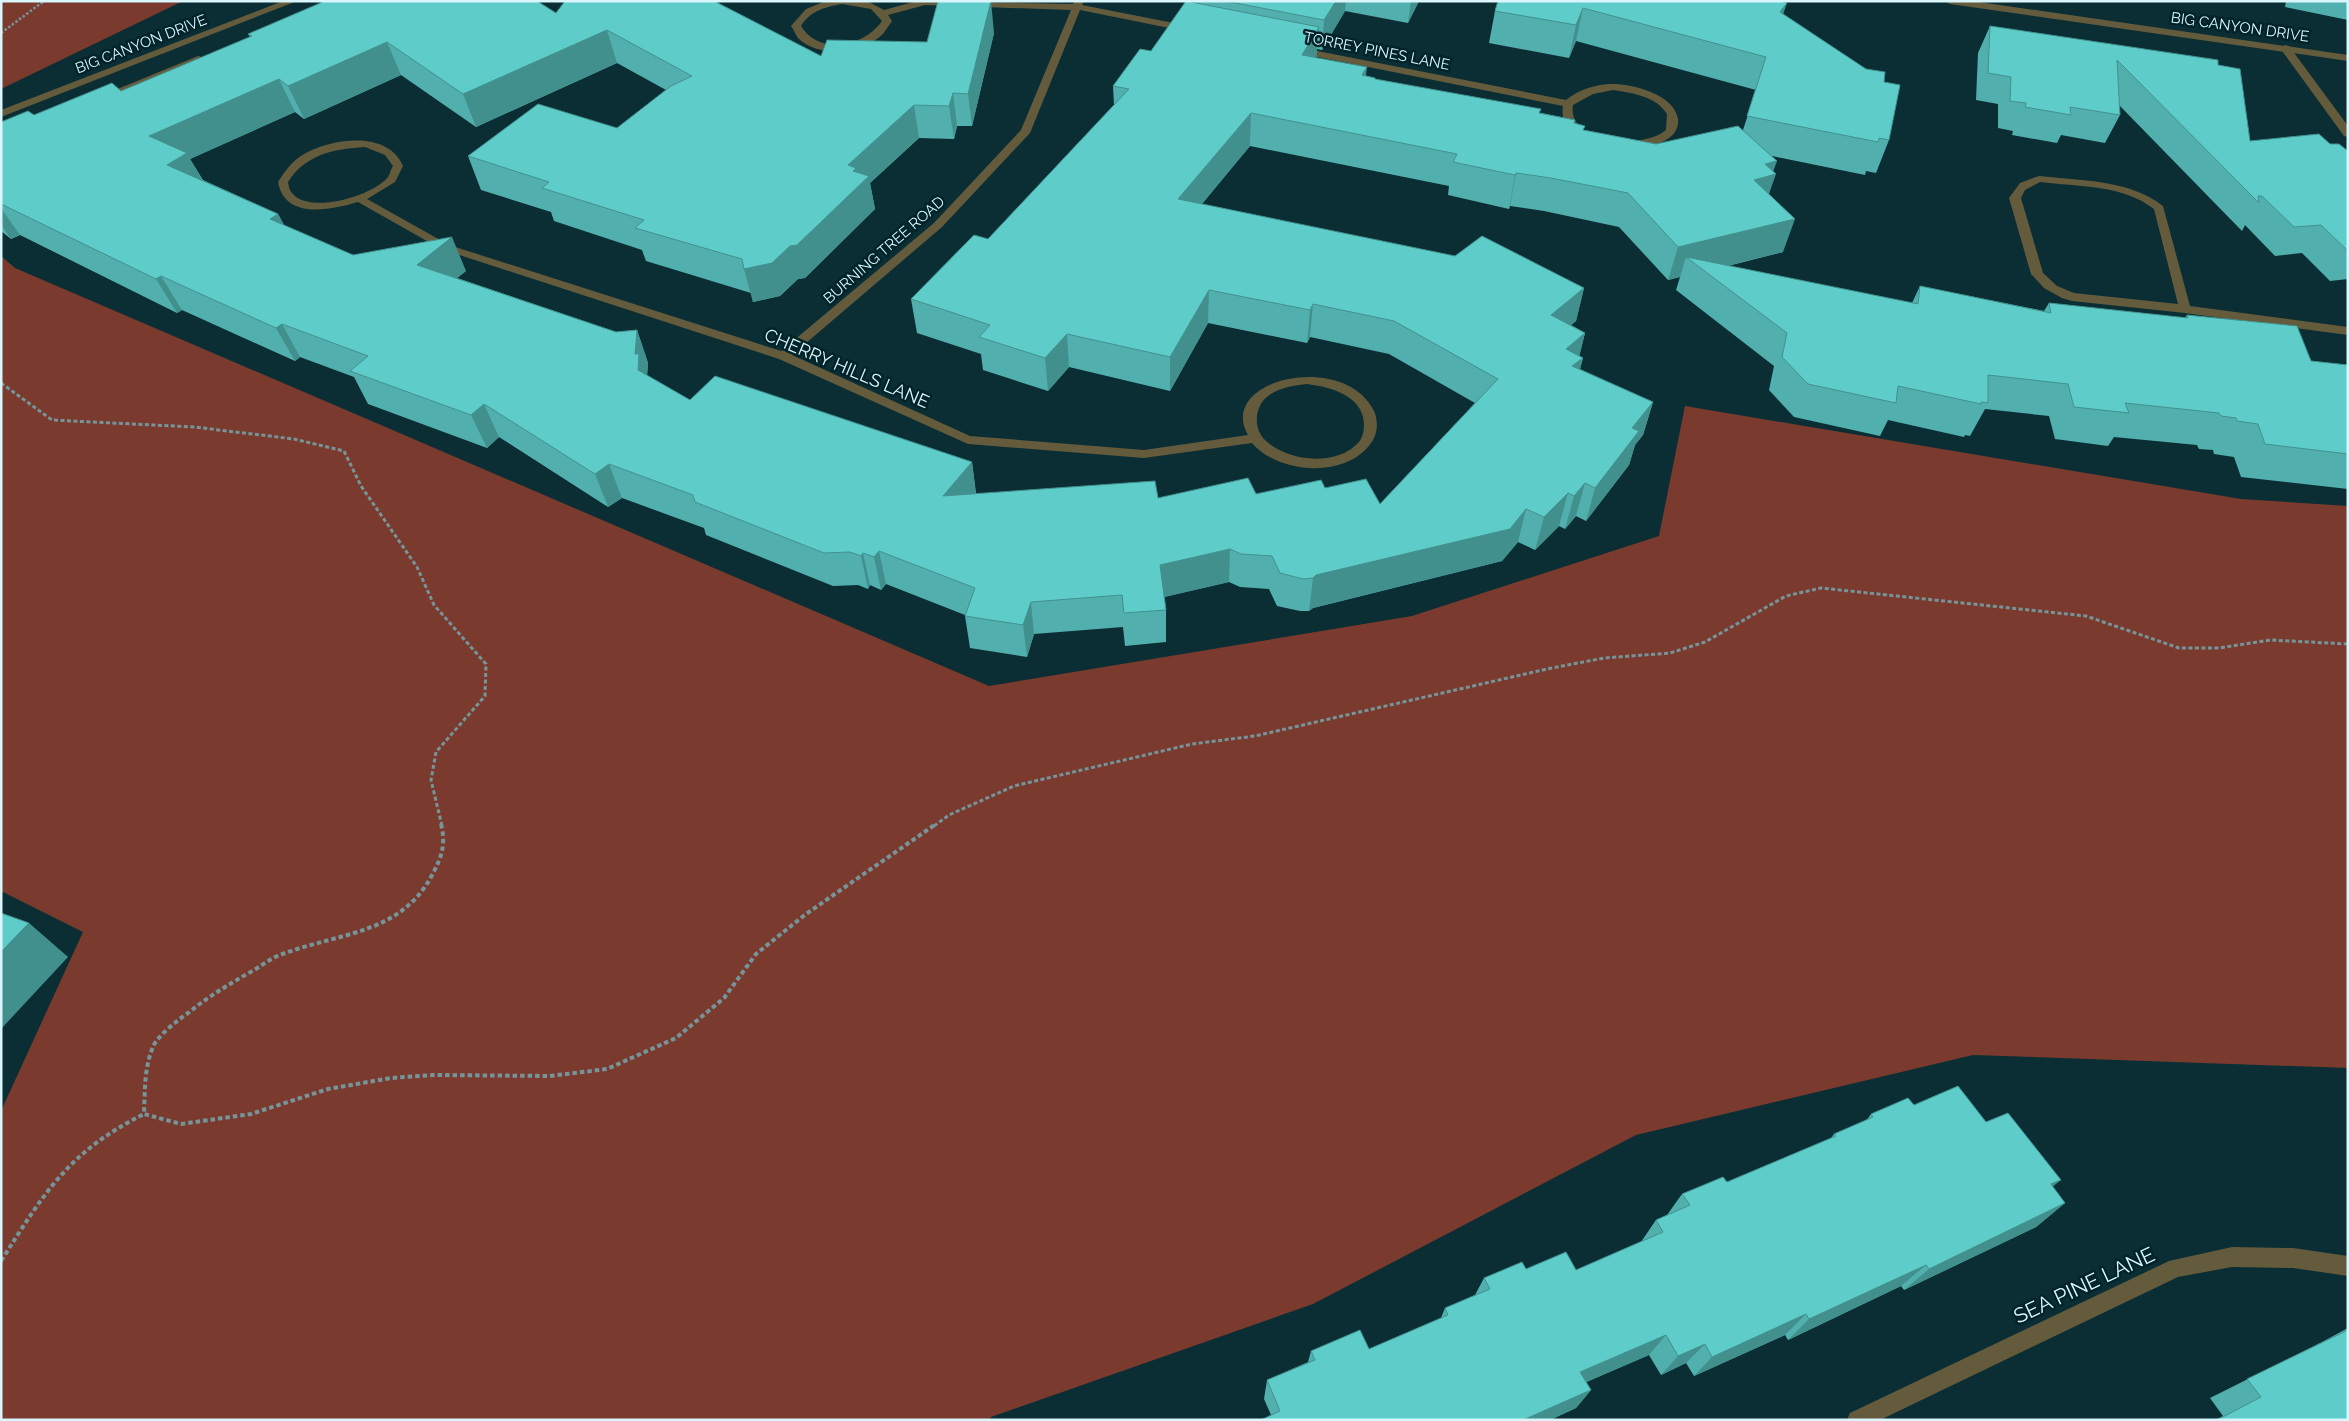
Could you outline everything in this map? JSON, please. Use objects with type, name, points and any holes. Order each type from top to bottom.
[{"type":"street","name":"BIG CANYON DRIVE","points":[[1,114],[292,1]]},
{"type":"street","points":[[884,13],[887,21],[883,30],[873,38],[858,44],[840,47],[808,42],[799,35],[796,26],[800,18],[811,10],[825,4],[842,1],[860,2],[874,6],[884,13],[926,2],[1078,4],[1202,31]]},
{"type":"street","name":"BIG CANYON DRIVE","points":[[1950,1],[2348,58]]},
{"type":"street","name":"BURNING TREE ROAD","points":[[783,356],[938,225],[1026,131],[1078,4]]},
{"type":"street","name":"TORREY PINES LANE","points":[[1289,48],[1568,104]]},
{"type":"street","points":[[2285,48],[2348,134]]},
{"type":"street","name":"BIG CANYON DRIVE","points":[[90,102],[207,56]]},
{"type":"street","points":[[1613,87],[1634,90],[1652,96],[1666,106],[1674,117],[1673,128],[1664,138],[1648,144],[1627,146],[1606,143],[1587,136],[1573,126],[1567,115],[1568,104],[1578,95],[1594,89],[1613,87]]},
{"type":"street","points":[[365,144],[383,148],[394,155],[398,166],[393,178],[380,190],[360,199],[338,205],[316,206],[306,204],[297,202],[286,193],[283,182],[289,170],[303,159],[322,150],[344,145],[365,144]]},
{"type":"street","points":[[2185,309],[2159,208],[2151,199],[2127,190],[2039,180],[2028,183],[2018,190],[2015,198],[2037,274],[2045,283],[2059,293],[2072,297],[2185,309],[2348,331]]},
{"type":"street","name":"CHERRY HILLS LANE","points":[[360,199],[445,248],[783,356],[968,440],[1144,454],[1254,438]]},
{"type":"street","points":[[1299,381],[1330,383],[1350,392],[1366,405],[1372,420],[1370,436],[1358,450],[1338,460],[1314,464],[1289,460],[1269,451],[1254,438],[1248,422],[1252,406],[1265,392],[1283,384],[1299,381]]},
{"type":"street","name":"SEA PINE LANE","points":[[1857,1420],[2176,1268],[2232,1256],[2293,1258],[2348,1266]]},
{"type":"path","points":[[1,33],[44,1]]},
{"type":"path","points":[[1,383],[52,420],[194,427],[294,439],[344,451],[361,486],[418,567],[434,605],[486,664],[485,696],[436,752],[431,780],[445,840],[438,864],[428,883],[411,905],[385,920],[349,936],[280,956],[212,994],[178,1021],[153,1045],[145,1075],[144,1114]]},
{"type":"path","points":[[1,1261],[34,1209],[75,1158],[109,1132],[144,1114],[180,1124],[251,1114],[328,1089],[391,1078],[434,1075],[550,1076],[607,1068],[676,1038],[724,998],[756,954],[806,914],[949,815],[1014,786],[1192,744],[1255,736],[1548,669],[1604,658],[1670,653],[1705,642],[1786,596],[1821,588],[2086,616],[2179,648],[2219,648],[2270,640],[2348,644]]},
{"type":"shaded area","points":[[1,1],[183,1],[1,89]]},
{"type":"shaded area","points":[[1,256],[15,268],[989,686],[1412,616],[1659,536],[1685,406],[2241,499],[2348,506],[2348,1068],[1973,1055],[1636,1135],[1313,1304],[991,1417],[989,1420],[1,1420],[1,1111],[83,932],[1,891]]},
{"type":"building","points":[[325,1],[537,1],[556,13],[565,1],[714,1],[821,56],[827,40],[927,42],[938,1],[991,1],[968,94],[953,93],[949,106],[914,105],[848,165],[856,168],[853,171],[869,176],[797,245],[790,246],[772,263],[744,269],[742,259],[635,228],[644,220],[542,188],[549,182],[468,156],[538,104],[617,128],[671,86],[692,76],[607,30],[463,94],[387,42],[288,86],[279,79],[149,136],[187,153],[167,165],[278,214],[270,219],[353,255],[452,237],[417,265],[616,332],[637,330],[635,354],[639,354],[638,370],[690,400],[715,376],[972,462],[943,496],[1155,481],[1158,498],[1248,478],[1256,494],[1321,480],[1325,488],[1366,479],[1380,504],[1498,379],[1394,321],[1313,304],[1310,310],[1209,290],[1170,357],[1067,334],[1045,358],[979,337],[990,325],[911,299],[974,235],[988,239],[1129,89],[1113,86],[1140,49],[1151,51],[1186,1],[1319,27],[1302,55],[1367,67],[1362,75],[1375,79],[1541,109],[1539,113],[1575,120],[1574,123],[1585,126],[1583,130],[1656,144],[1738,126],[1777,161],[1765,164],[1776,174],[1754,180],[1795,219],[1678,247],[1628,193],[1551,178],[1516,173],[1515,175],[1453,162],[1457,154],[1251,113],[1178,199],[1455,256],[1482,236],[1584,288],[1551,315],[1585,333],[1566,349],[1583,358],[1572,366],[1653,402],[1632,428],[1639,431],[1595,488],[1585,483],[1574,496],[1568,493],[1544,517],[1526,509],[1510,529],[1316,575],[1313,578],[1303,579],[1280,573],[1272,556],[1241,554],[1230,549],[1160,565],[1166,610],[1124,613],[1122,595],[1031,602],[1023,625],[965,616],[975,588],[879,551],[874,557],[863,553],[861,556],[850,552],[824,553],[695,502],[693,495],[609,464],[595,474],[484,404],[471,415],[350,371],[368,356],[282,324],[276,328],[161,276],[156,279],[1,204],[1,122],[28,111],[34,115],[112,83],[121,91],[252,36],[248,34]]},
{"type":"building","points":[[1225,1],[1336,1],[1324,20]]},
{"type":"building","points":[[1498,1],[1781,1],[1787,3],[1780,12],[1866,69],[1885,72],[1884,82],[1900,85],[1889,140],[1879,138],[1878,142],[1747,116],[1766,57],[1583,8],[1576,25],[1495,11]]},
{"type":"building","points":[[1990,26],[2218,60],[2218,65],[2240,69],[2250,141],[2319,134],[2330,144],[2339,144],[2348,151],[2348,251],[2321,225],[2294,227],[2262,196],[2258,196],[2259,203],[2117,60],[2120,115],[2070,107],[2071,115],[2025,107],[2026,103],[2010,101],[2011,77],[1988,73]]},
{"type":"building","points":[[1686,257],[1918,304],[1920,286],[2051,313],[2049,303],[2188,318],[2187,315],[2297,326],[2311,361],[2348,365],[2348,454],[2265,444],[2258,424],[2237,421],[2236,418],[2221,416],[2219,413],[2125,403],[2129,413],[2074,407],[2068,384],[1988,375],[1988,403],[1981,402],[1981,404],[1898,386],[1896,403],[1808,384],[1782,357],[1787,333]]},
{"type":"building","points":[[1,913],[29,923],[1,952]]},
{"type":"building","points":[[1958,1086],[1986,1122],[2008,1113],[2061,1180],[2051,1184],[2065,1203],[1929,1269],[1926,1265],[1809,1319],[1806,1314],[1712,1357],[1705,1344],[1678,1356],[1666,1335],[1580,1372],[1591,1390],[1523,1420],[1261,1420],[1280,1411],[1267,1380],[1315,1360],[1311,1351],[1360,1330],[1369,1349],[1448,1315],[1445,1308],[1490,1289],[1484,1278],[1522,1262],[1526,1269],[1566,1252],[1576,1270],[1663,1232],[1656,1220],[1690,1205],[1682,1194],[1723,1177],[1727,1182],[1836,1136],[1834,1134],[1873,1117],[1871,1114],[1908,1098],[1914,1105]]},
{"type":"building","points":[[2348,1330],[2348,1420],[2217,1420],[2261,1397],[2247,1379]]}]
